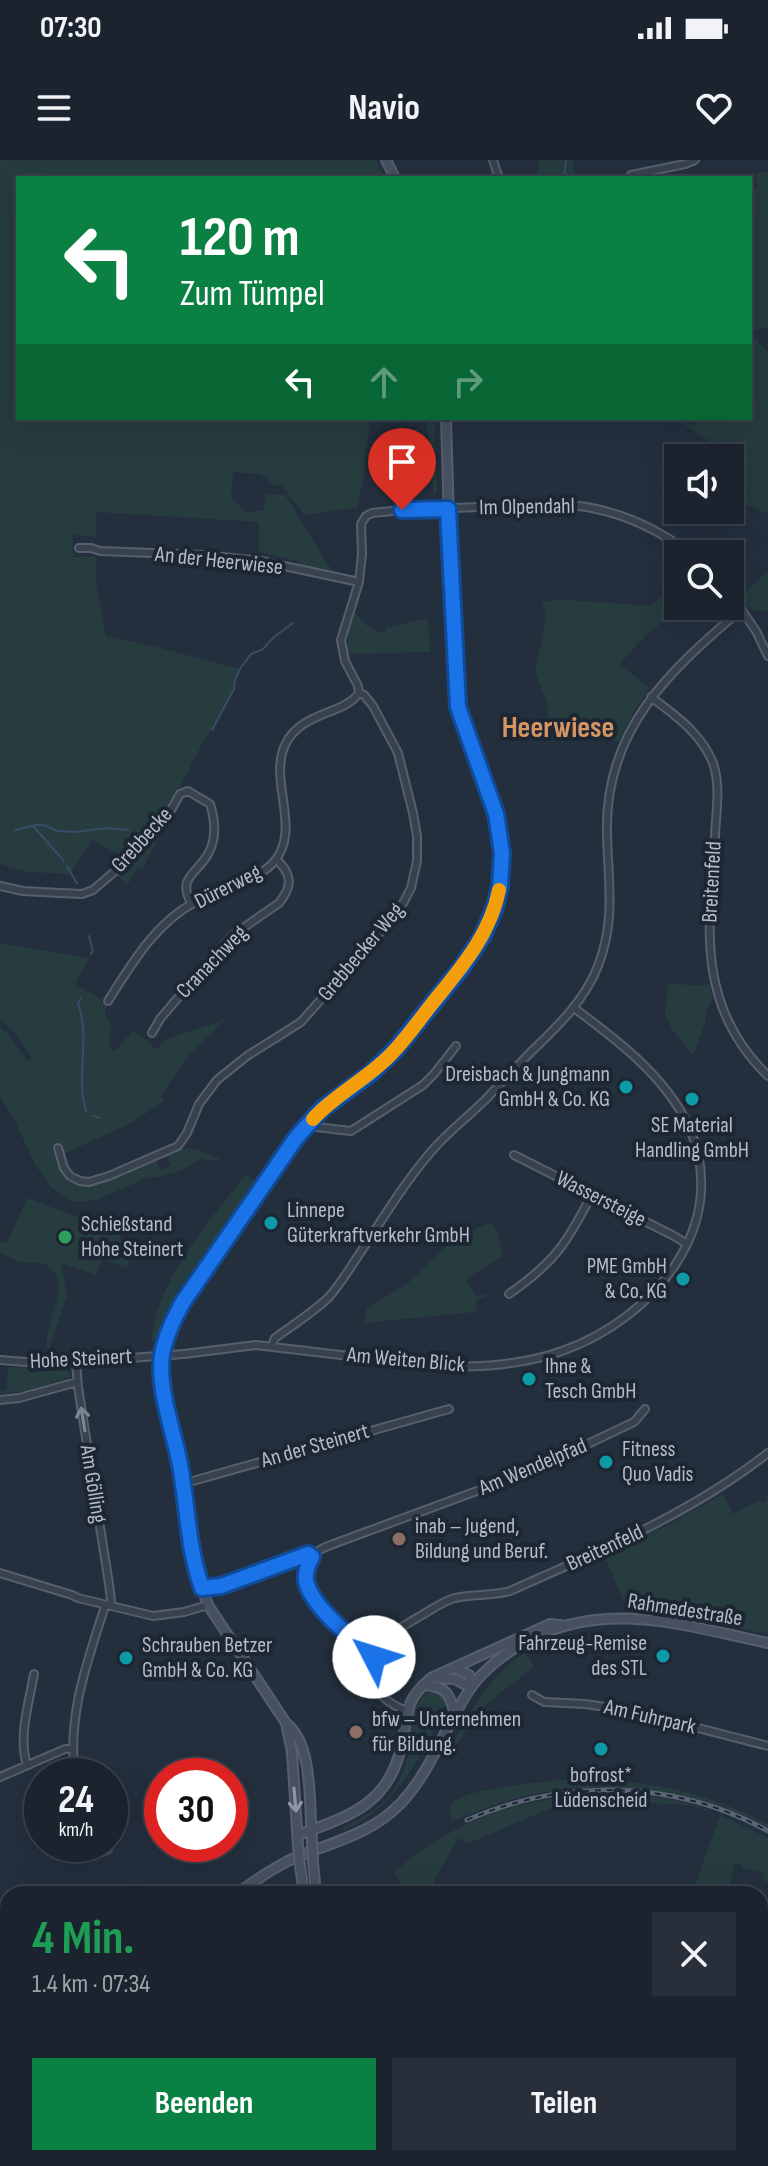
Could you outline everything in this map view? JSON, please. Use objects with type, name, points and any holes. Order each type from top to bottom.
[{"type":"main road","points":[[315,1886],[305,1754],[296,1731],[286,1723],[208,1605],[189,1544],[182,1484],[165,1396],[162,1355],[175,1317],[187,1295],[307,1126],[326,1106],[383,1063],[409,1034],[475,948],[498,897],[503,865],[496,814],[458,707],[446,420]]},
{"type":"main road","name":"Rahmedestraße","points":[[249,1886],[290,1860],[353,1836],[390,1813],[423,1774],[472,1686],[511,1650],[562,1625],[602,1618],[632,1617],[768,1643]]},
{"type":"main road","points":[[298,1835],[330,1824],[363,1807],[380,1793],[396,1765],[413,1695],[431,1678],[550,1624],[562,1625]]},
{"type":"main road","points":[[453,1668],[469,1675],[472,1686]]},
{"type":"main road","points":[[431,1678],[455,1679],[472,1686]]},
{"type":"main road","points":[[423,1685],[435,1685],[446,1691],[455,1715]]},
{"type":"main road","points":[[286,1723],[291,1743],[303,1886]]},
{"type":"street","points":[[631,176],[695,160]]},
{"type":"street","points":[[647,176],[651,171]]},
{"type":"street","name":"Im Olpendahl","points":[[448,509],[551,504],[589,507],[646,526],[671,540]]},
{"type":"street","name":"Grebbecker Weg","points":[[58,1148],[70,1176],[89,1182],[178,1146],[199,1104],[217,1080],[247,1056],[301,1022],[399,911],[413,881],[417,861],[413,813],[404,771],[391,737],[367,698],[359,693],[345,661],[341,640],[359,582],[361,524],[366,516],[388,511],[448,509]]},
{"type":"street","name":"An der Heerwiese","points":[[79,548],[261,561],[359,582]]},
{"type":"street","points":[[744,612],[768,656]]},
{"type":"street","points":[[272,1345],[275,1338],[329,1296],[391,1204],[437,1145],[574,1008],[594,975],[607,936],[611,900],[607,817],[610,785],[629,732],[651,697],[675,670],[730,620]]},
{"type":"street","name":"Dürerweg","points":[[108,1001],[151,938],[176,915],[192,904],[265,870],[276,859],[283,846],[286,827],[279,775],[287,740],[307,721],[359,693]]},
{"type":"street","name":"Breitenfeld","points":[[651,697],[688,726],[704,745],[712,762],[717,799],[708,941],[714,983],[733,1032],[748,1055],[768,1076]]},
{"type":"street","name":"Grebbecke","points":[[0,886],[23,891],[82,894],[93,890],[128,860],[141,836],[163,824],[180,794],[188,791],[210,804],[215,827],[209,854],[187,881],[186,892],[192,904]]},
{"type":"street","name":"Cranachweg","points":[[152,1033],[160,1019],[222,946],[284,898],[288,876],[286,869],[276,859]]},
{"type":"street","name":"Am Weiten Blick","points":[[162,1355],[272,1345],[442,1367],[498,1365],[541,1357],[578,1345],[628,1317],[667,1277],[687,1244],[697,1219],[702,1187],[699,1155],[677,1105],[656,1079],[606,1032],[574,1008]]},
{"type":"street","points":[[307,1126],[351,1131],[423,1085],[456,1046]]},
{"type":"street","name":"Wassersteige","points":[[514,1155],[687,1244]]},
{"type":"street","points":[[509,1294],[543,1269],[557,1254],[592,1194]]},
{"type":"street","name":"Hohe Steinert","points":[[0,1360],[76,1362],[162,1355]]},
{"type":"street","name":"Am Gölling","points":[[76,1362],[111,1600],[107,1606]]},
{"type":"street","points":[[0,1400],[77,1382]]},
{"type":"street","name":"An der Steinert","points":[[182,1484],[449,1409]]},
{"type":"street","name":"Am Wendelpfad","points":[[202,1588],[221,1586],[305,1554],[312,1557],[336,1543],[531,1471],[634,1422],[645,1409]]},
{"type":"street","name":"Breitenfeld","points":[[375,1654],[382,1642],[393,1633],[442,1603],[510,1591],[602,1550],[705,1498],[768,1453]]},
{"type":"street","points":[[312,1557],[306,1579],[312,1594],[342,1630],[357,1644],[375,1654],[373,1672],[376,1686],[386,1701],[407,1711]]},
{"type":"street","points":[[0,1573],[107,1606],[158,1616],[208,1605]]},
{"type":"street","points":[[73,1758],[77,1701],[107,1606]]},
{"type":"street","points":[[26,1758],[24,1729],[34,1674]]},
{"type":"street","name":"Am Fuhrpark","points":[[532,1695],[544,1702],[593,1704],[632,1711],[768,1746]]},
{"type":"street","points":[[44,1758],[72,1749]]},
{"type":"street","points":[[0,1777],[24,1766]]},
{"type":"green space","points":[[0,160],[376,160],[384,176],[16,176],[16,420],[370,420],[357,508],[304,515],[283,486],[274,485],[260,474],[233,472],[231,500],[235,500],[244,511],[251,512],[264,510],[266,494],[285,495],[335,574],[259,552],[259,522],[96,512],[96,537],[73,535],[73,557],[96,556],[96,583],[106,636],[240,669],[217,721],[205,738],[163,821],[137,834],[126,858],[92,840],[70,874],[28,872],[0,864]]},
{"type":"green space","points":[[539,160],[573,160],[575,176],[538,176]]},
{"type":"green space","points":[[768,172],[768,327],[753,331],[752,190],[759,188],[755,173]]},
{"type":"green space","points":[[752,335],[768,352],[768,514],[744,504],[744,444],[713,444],[679,421],[693,425],[697,420],[752,420]]},
{"type":"green space","points":[[426,420],[434,420],[437,491],[434,496]]},
{"type":"green space","points":[[768,571],[768,611],[752,610],[744,600],[745,591]]},
{"type":"green space","points":[[664,593],[664,620],[620,664],[650,688],[619,741],[550,738],[547,702],[535,673],[546,617],[542,601],[650,606]]},
{"type":"green space","points":[[355,612],[368,627],[386,634],[386,628],[428,618],[430,652],[348,654],[348,634]]},
{"type":"green space","points":[[162,831],[142,870],[137,868],[128,884],[114,874],[130,862],[140,846],[144,849]]},
{"type":"green space","points":[[0,943],[89,958],[75,984],[106,1002],[105,1015],[111,1021],[109,1046],[115,1051],[133,1030],[157,1050],[166,1039],[224,1020],[185,1060],[160,1097],[165,1101],[131,1123],[61,1155],[62,1170],[86,1184],[113,1178],[155,1159],[160,1170],[171,1165],[166,1154],[182,1150],[202,1151],[223,1161],[200,1159],[181,1171],[149,1177],[99,1199],[80,1202],[70,1200],[51,1187],[36,1166],[0,1097],[0,1027],[28,1061],[32,1058],[13,1031],[0,1019]]},
{"type":"green space","points":[[668,983],[709,984],[713,999],[706,1010],[705,1023],[693,1056],[665,1016]]},
{"type":"green space","points":[[246,1174],[255,1182],[251,1190],[176,1293],[156,1339],[151,1343],[157,1312],[173,1275]]},
{"type":"green space","name":"Schießstand Hohe Steinert","points":[[27,1198],[121,1233],[119,1239],[135,1246],[127,1266],[129,1269],[102,1259],[96,1275],[61,1263],[67,1296],[48,1350],[48,1329],[58,1295],[55,1275],[46,1265],[14,1260],[0,1253],[0,1241],[7,1243]]},
{"type":"green space","points":[[490,1222],[497,1232],[503,1256],[466,1279],[477,1297],[487,1296],[477,1299],[475,1312],[364,1323],[367,1308],[408,1283],[451,1241]]},
{"type":"green space","points":[[9,1367],[64,1369],[71,1377],[26,1391],[0,1394],[0,1390],[6,1390]]},
{"type":"green space","points":[[765,1493],[768,1498],[768,1634],[673,1614],[626,1608],[604,1554],[670,1524],[723,1494],[733,1514],[760,1500],[766,1502]]},
{"type":"green space","points":[[526,1652],[534,1667],[491,1700],[477,1715],[438,1771],[484,1691]]},
{"type":"green space","points":[[430,1691],[441,1695],[446,1705],[417,1761],[393,1794],[362,1821],[343,1831],[344,1827],[380,1805],[393,1790],[407,1760],[415,1712]]},
{"type":"green space","points":[[595,1777],[696,1795],[754,1817],[768,1824],[768,1828],[731,1811],[692,1799],[651,1791],[611,1788],[570,1789],[530,1795],[490,1806],[452,1822],[452,1804],[477,1792],[519,1784]]},
{"type":"green space","points":[[598,1794],[657,1797],[685,1802],[713,1812],[688,1805],[614,1801],[553,1807],[469,1843],[459,1838],[433,1886],[403,1886],[393,1872],[471,1822],[506,1809],[562,1797]]},
{"type":"green space","points":[[720,1815],[768,1838],[768,1882],[762,1880],[765,1873],[744,1869],[735,1863],[730,1886],[695,1886]]},
{"type":"waterway","points":[[564,176],[566,160]]},
{"type":"waterway","points":[[212,730],[234,689],[240,669],[251,654],[263,649],[293,623]]},
{"type":"waterway","points":[[15,830],[36,825],[75,832],[106,828],[128,830]]},
{"type":"waterway","points":[[33,826],[64,861]]},
{"type":"waterway","points":[[67,866],[77,883]]},
{"type":"waterway","points":[[89,936],[91,954]]},
{"type":"waterway","points":[[81,998],[78,1003],[82,1016],[82,1084],[86,1111]]},
{"type":"waterway","points":[[93,1116],[100,1118]]},
{"type":"railway","points":[[467,1820],[504,1806],[542,1797],[580,1791],[619,1790],[695,1801],[768,1831]]},
{"type":"slow traffic","points":[[313,1119],[344,1091],[383,1063],[409,1034],[475,948],[494,910],[499,890]]},
{"type":"place","name":"Dreisbach & Jungmann GmbH & Co. KG","points":[[626,1087]]},
{"type":"place","name":"SE Material Handling GmbH","points":[[692,1099]]},
{"type":"place","name":"Linnepe Güterkraftverkehr GmbH","points":[[271,1223]]},
{"type":"place","name":"Schießstand Hohe Steinert","points":[[65,1237]]},
{"type":"place","name":"PME GmbH & Co. KG","points":[[683,1279]]},
{"type":"place","name":"Ihne & Tesch GmbH","points":[[529,1379]]},
{"type":"place","name":"Fitness Quo Vadis","points":[[606,1462]]},
{"type":"place","name":"inab – Jugend, Bildung und Beruf.","points":[[399,1539]]},
{"type":"place","name":"Fahrzeug-Remise des STL","points":[[663,1656]]},
{"type":"place","name":"Schrauben Betzer GmbH & Co. KG","points":[[126,1658]]},
{"type":"place","name":"bfw – Unternehmen für Bildung.","points":[[356,1732]]},
{"type":"place","name":"bofrost* Lüdenscheid","points":[[601,1749]]},
{"type":"district","name":"Heerwiese","points":[[558,728]]},
{"type":"route","points":[[374,1657],[375,1654],[357,1644],[336,1625],[312,1594],[306,1579],[312,1557],[308,1554],[221,1586],[202,1588],[189,1544],[180,1466],[165,1396],[162,1355],[183,1302],[296,1138],[322,1109],[383,1063],[409,1034],[475,948],[498,897],[503,865],[496,814],[458,707],[448,509],[402,510]]}]
